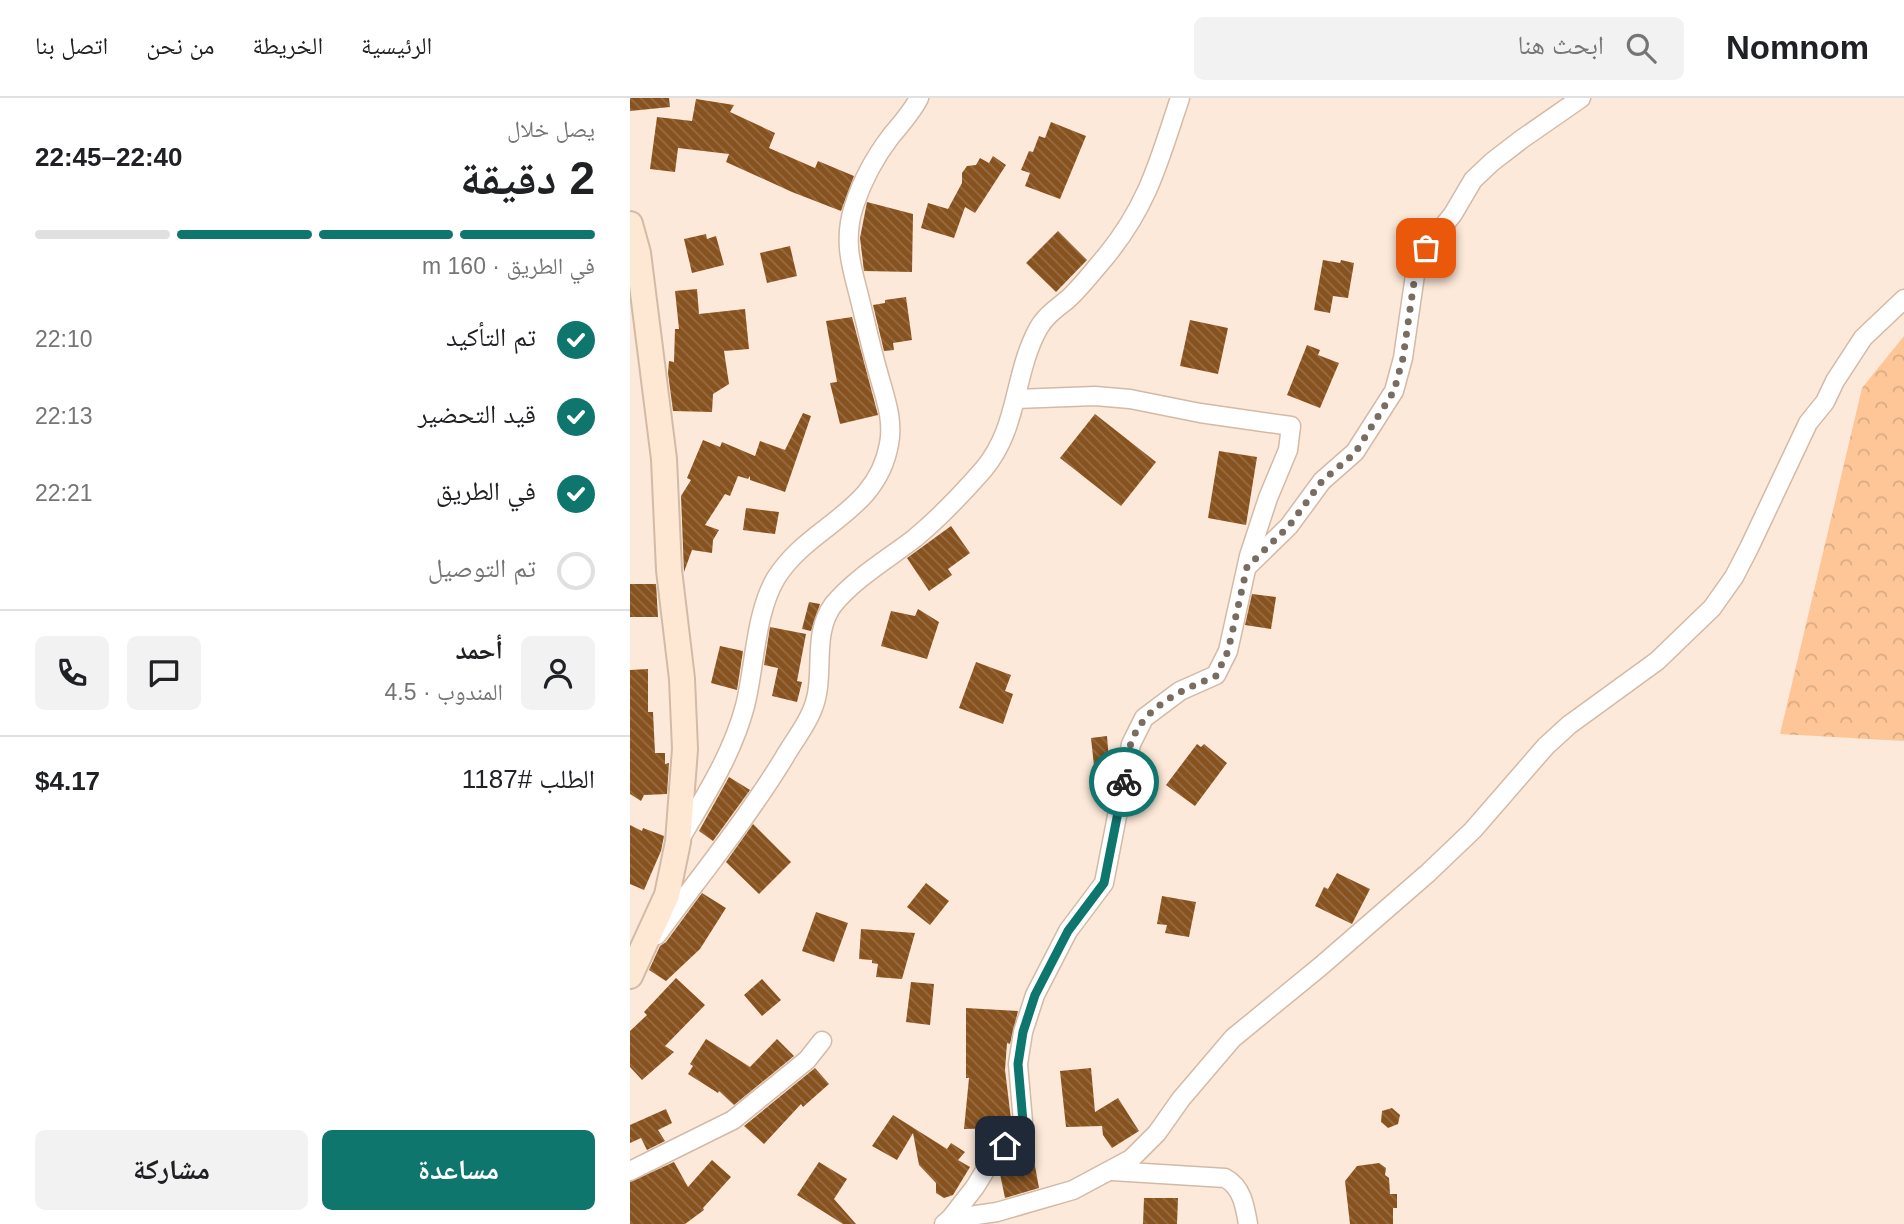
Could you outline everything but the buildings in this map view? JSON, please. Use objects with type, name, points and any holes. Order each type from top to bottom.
[{"type":"main road","points":[[630,223],[638,253],[664,459],[668,570],[682,679],[685,750],[678,842],[667,895],[633,969]]},
{"type":"street","points":[[678,842],[727,759],[737,733],[765,607],[775,581],[789,559],[847,514],[866,494],[885,461],[891,425],[848,246],[853,208],[862,184],[877,155],[919,98]]},
{"type":"street","points":[[633,969],[749,813],[813,709],[820,677],[820,642],[824,622],[833,606],[873,569],[915,537],[967,488],[999,450],[1009,425],[1029,352],[1040,326],[1107,255],[1142,204],[1155,174],[1180,98]]},
{"type":"street","points":[[1247,567],[1289,526],[1322,481],[1355,453],[1394,391],[1403,358],[1416,268],[1426,248],[1453,214],[1474,180],[1522,139],[1581,98]]},
{"type":"street","points":[[947,1222],[997,1212],[1073,1190],[1131,1159],[1157,1133],[1181,1099],[1233,1038],[1437,864],[1473,830],[1546,746],[1569,725],[1657,661],[1712,608],[1734,577],[1808,424],[1825,402],[1835,381],[1863,338],[1904,299]]},
{"type":"street","points":[[947,1222],[975,1188],[994,1156],[1023,1122],[1018,1064],[1023,1032],[1035,995],[1068,931],[1104,883],[1131,744],[1144,718],[1180,691],[1216,676],[1228,651],[1247,567],[1268,498],[1287,450],[1292,426],[1200,413],[1130,399],[1095,396],[1016,399]]},
{"type":"street","points":[[630,1171],[733,1120],[807,1060],[822,1041]]},
{"type":"street","points":[[1112,1171],[1225,1178],[1239,1189],[1248,1224]]},
{"type":"green space","points":[[1904,336],[1904,741],[1780,734],[1862,388]]},
{"type":"way so far","points":[[1124,782],[1131,744],[1144,718],[1180,691],[1216,676],[1228,651],[1247,567],[1289,526],[1322,481],[1355,453],[1394,391],[1411,315],[1416,268],[1426,248]]},
{"type":"route","points":[[1005,1146],[1023,1122],[1018,1064],[1023,1032],[1035,995],[1068,931],[1104,883],[1124,782]]}]
